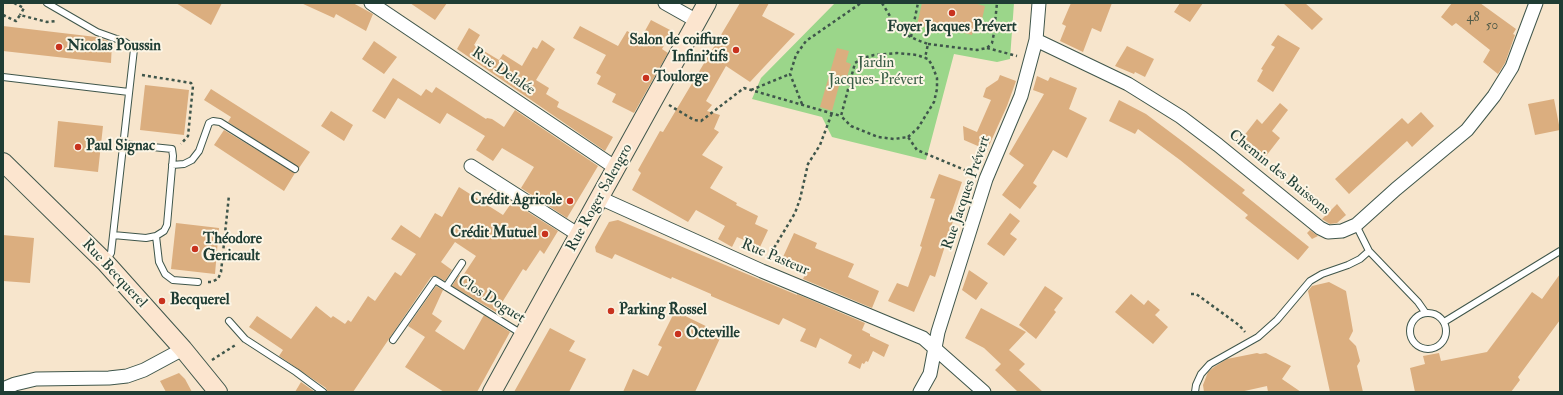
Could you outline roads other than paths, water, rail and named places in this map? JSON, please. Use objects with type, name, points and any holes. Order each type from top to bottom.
[{"type":"main road","name":"Rue Roger Salengro","points":[[492,392],[600,198],[654,96],[707,3]]},
{"type":"main road","name":"Rue Becquerel","points":[[3,162],[105,262],[183,349],[218,392]]},
{"type":"street","name":"Rue Delalée","points":[[371,3],[616,168]]},
{"type":"street","points":[[665,3],[697,21]]},
{"type":"street","name":"Rue Jacques Prévert","points":[[920,392],[930,374],[938,332],[986,179],[1021,96],[1036,40],[1039,3]]},
{"type":"street","name":"Chemin des Buissons","points":[[1036,40],[1128,84],[1181,117],[1218,145],[1320,228],[1328,232],[1342,231],[1356,226],[1396,189],[1467,130],[1494,96],[1512,67],[1536,3]]},
{"type":"street","points":[[472,166],[579,235]]},
{"type":"street","name":"Rue Pasteur","points":[[600,198],[762,271],[923,338],[984,392]]},
{"type":"street","points":[[3,389],[15,384],[36,380],[128,376],[144,370],[183,349]]},
{"type":"lane","points":[[47,3],[97,32],[125,42],[134,49],[111,253],[105,262]]},
{"type":"lane","points":[[3,77],[129,92]]},
{"type":"lane","points":[[172,166],[184,164],[192,160],[199,151],[209,123],[213,121],[220,122],[295,169]]},
{"type":"lane","points":[[113,235],[146,238],[156,236],[164,231],[167,225],[173,156],[172,149],[123,144]]},
{"type":"lane","points":[[1356,226],[1369,251],[1418,302],[1425,312]]},
{"type":"lane","points":[[156,236],[159,262],[165,274],[173,280],[198,282]]},
{"type":"lane","points":[[1195,392],[1196,385],[1201,374],[1210,364],[1258,337],[1277,320],[1310,280],[1348,265],[1360,259],[1369,251]]},
{"type":"lane","points":[[1444,322],[1560,251]]},
{"type":"lane","name":"Clos Doguet","points":[[446,287],[462,263]]},
{"type":"lane","name":"Clos Doguet","points":[[393,340],[435,280],[523,335]]},
{"type":"lane","points":[[1425,312],[1436,314],[1444,322],[1446,332],[1442,342],[1432,349],[1420,348],[1412,340],[1409,329],[1414,318],[1425,312]]},
{"type":"lane","points":[[229,320],[245,339],[296,372],[323,392]]},
{"type":"place","name":"Foyer Jacques Prévert","points":[[952,13]]},
{"type":"place","name":"Nicolas Poussin","points":[[59,47]]},
{"type":"place","name":"Salon de coiffure Infini'tifs","points":[[736,50]]},
{"type":"place","name":"Toulorge","points":[[646,78]]},
{"type":"place","name":"Paul Signac","points":[[78,147]]},
{"type":"place","name":"Crédit Agricole","points":[[570,201]]},
{"type":"place","name":"Crédit Mutuel","points":[[545,234]]},
{"type":"place","name":"Théodore Gericault","points":[[195,249]]},
{"type":"place","name":"Becquerel","points":[[162,301]]},
{"type":"place","name":"Parking Rossel","points":[[611,311]]},
{"type":"place","name":"Octeville","points":[[678,334]]},
{"type":"park label","name":"Jardin Jacques-Prévert","points":[[876,72]]}]
